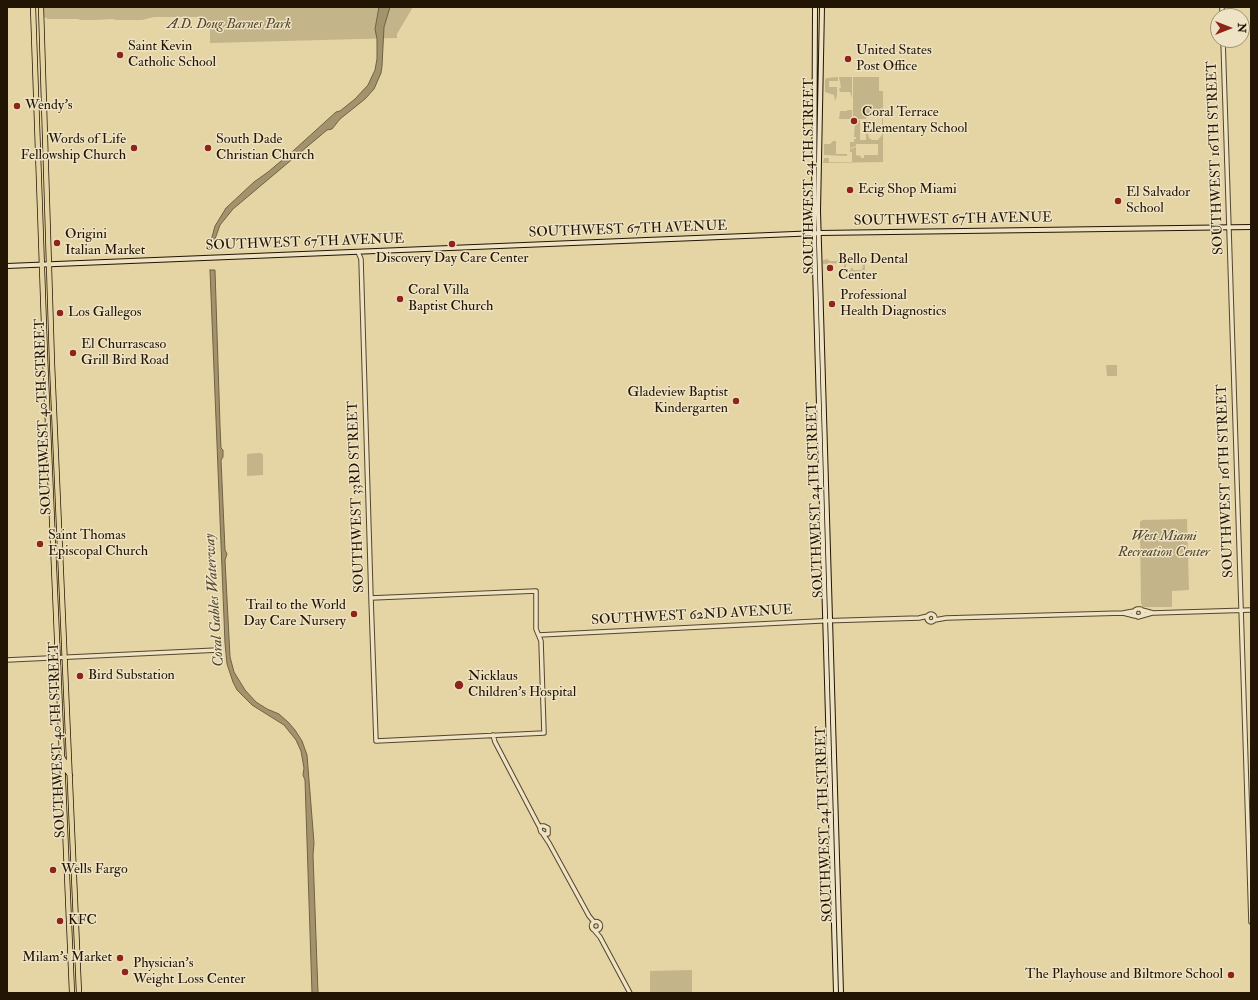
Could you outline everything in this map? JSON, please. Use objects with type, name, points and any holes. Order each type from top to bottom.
[{"type":"main road","name":"SOUTHWEST 40TH STREET","points":[[33,7],[45,364],[72,993]]},
{"type":"main road","name":"SOUTHWEST 40TH STREET","points":[[41,7],[54,394],[80,993]]},
{"type":"main road","name":"SOUTHWEST 24TH STREET","points":[[815,7],[816,185],[814,233],[836,993]]},
{"type":"main road","name":"SOUTHWEST 24TH STREET","points":[[822,7],[821,138],[816,185],[819,233],[841,993]]},
{"type":"main road","points":[[35,71],[43,80]]},
{"type":"main road","points":[[36,90],[41,94],[43,99]]},
{"type":"main road","points":[[38,161],[40,166],[46,171]]},
{"type":"main road","points":[[38,169],[44,174],[46,180]]},
{"type":"main road","name":"SOUTHWEST 67TH AVENUE","points":[[7,266],[814,233],[1251,228]]},
{"type":"main road","points":[[45,364],[50,368],[51,388],[54,394]]},
{"type":"main road","points":[[55,599],[63,608]]},
{"type":"main road","points":[[62,757],[70,775]]},
{"type":"main road","points":[[62,775],[66,778],[71,789]]},
{"type":"main road","points":[[65,846],[74,854]]},
{"type":"main road","points":[[70,967],[79,974]]},
{"type":"main road","points":[[71,974],[79,980]]},
{"type":"street","name":"SOUTHWEST 16TH STREET","points":[[1223,48],[1251,922]]},
{"type":"street","name":"SOUTHWEST 33RD STREET","points":[[358,252],[361,259],[376,741],[493,735]]},
{"type":"street","points":[[371,598],[536,591],[536,629],[541,642],[544,733],[493,735],[495,742],[542,827],[540,831],[549,843],[593,923],[592,928],[600,937],[630,993]]},
{"type":"street","points":[[928,616],[928,621],[931,622],[935,618],[1123,613],[1137,609],[1152,612],[1251,610]]},
{"type":"street","points":[[1142,610],[1142,616]]},
{"type":"street","points":[[1134,611],[1135,616]]},
{"type":"street","points":[[1123,613],[1138,618],[1152,612]]},
{"type":"street","name":"SOUTHWEST 62ND AVENUE","points":[[539,635],[825,621],[919,618],[931,614],[935,618]]},
{"type":"street","name":"SOUTHWEST 62ND AVENUE","points":[[919,618],[928,621]]},
{"type":"street","points":[[7,660],[218,650]]},
{"type":"street","points":[[542,827],[548,828],[549,843]]},
{"type":"street","points":[[543,834],[549,834]]},
{"type":"street","points":[[593,923],[599,923],[600,937]]},
{"type":"street","points":[[594,930],[599,928]]},
{"type":"green space","name":"A.D. Doug Barnes Park","points":[[44,7],[413,7],[397,34],[397,38],[210,43],[210,25],[206,19],[198,17],[154,17],[142,20],[48,19],[44,17]]},
{"type":"green space","points":[[838,77],[838,81],[829,81],[829,87],[837,87],[837,96],[835,101],[834,95],[825,92],[825,79]]},
{"type":"green space","points":[[839,77],[852,77],[852,98],[850,92],[840,92],[839,89],[841,87]]},
{"type":"green space","points":[[853,77],[879,77],[879,91],[883,91],[883,114],[873,115],[874,113],[880,114],[880,109],[872,109],[872,114],[865,119],[853,119]]},
{"type":"green space","points":[[852,110],[852,119],[839,119],[840,111]]},
{"type":"green space","points":[[882,118],[883,162],[823,163],[824,158],[829,158],[829,162],[852,162],[852,152],[850,152],[850,149],[856,147],[856,155],[861,156],[861,158],[864,158],[864,155],[878,155],[878,144],[856,144],[856,146],[850,148],[850,142],[854,142],[854,139],[856,139],[856,137],[854,137],[855,122],[851,120],[860,120],[860,140],[866,140],[866,120],[868,120],[869,138],[872,140],[878,140],[882,135]]},
{"type":"green space","points":[[833,141],[836,141],[836,154],[847,154],[847,156],[824,155],[824,144],[830,144]]},
{"type":"green space","points":[[828,259],[829,261],[838,261],[838,259],[839,261],[846,261],[846,268],[848,268],[848,271],[851,270],[851,268],[853,268],[853,270],[862,270],[864,267],[862,266],[865,263],[865,271],[844,272],[844,263],[823,264],[823,260]]},
{"type":"green space","points":[[1106,365],[1117,365],[1117,376],[1107,376]]},
{"type":"green space","points":[[261,453],[263,455],[263,475],[247,476],[247,454]]},
{"type":"green space","name":"West Miami Recreation Center","points":[[1187,519],[1189,590],[1172,591],[1172,607],[1143,607],[1141,603],[1140,522],[1142,520]]},
{"type":"green space","points":[[692,970],[692,993],[650,993],[650,971]]},
{"type":"shaded area","points":[[379,7],[390,7],[384,27],[381,73],[374,89],[365,99],[340,119],[332,129],[327,130],[233,209],[220,225],[215,239],[214,248],[209,248],[215,226],[226,208],[336,112],[340,111],[355,99],[368,85],[375,70],[377,59],[377,39],[375,29]]},
{"type":"shaded area","points":[[210,270],[215,270],[220,426],[221,448],[223,450],[223,457],[221,460],[225,550],[227,554],[225,560],[230,657],[234,672],[245,690],[256,702],[279,714],[288,722],[302,741],[307,755],[314,843],[313,855],[318,993],[312,993],[305,780],[303,775],[304,768],[301,751],[296,740],[284,725],[252,705],[237,690],[227,664]]},
{"type":"place","name":"Saint Kevin Catholic School","points":[[120,55]]},
{"type":"place","name":"United States Post Office","points":[[848,59]]},
{"type":"place","name":"Wendy's","points":[[17,106]]},
{"type":"place","name":"Coral Terrace Elementary School","points":[[854,121]]},
{"type":"place","name":"Words of Life Fellowship Church","points":[[134,148]]},
{"type":"place","name":"South Dade Christian Church","points":[[208,148]]},
{"type":"place","name":"Ecig Shop Miami","points":[[850,190]]},
{"type":"place","name":"El Salvador School","points":[[1118,201]]},
{"type":"place","name":"Origini Italian Market","points":[[57,243]]},
{"type":"place","name":"Discovery Day Care Center","points":[[452,244]]},
{"type":"place","name":"Bello Dental Center","points":[[830,268]]},
{"type":"place","name":"Coral Villa Baptist Church","points":[[400,299]]},
{"type":"place","name":"Professional Health Diagnostics","points":[[832,304]]},
{"type":"place","name":"Los Gallegos","points":[[60,313]]},
{"type":"place","name":"El Churrascaso Grill Bird Road","points":[[73,353]]},
{"type":"place","name":"Gladeview Baptist Kindergarten","points":[[736,401]]},
{"type":"place","name":"Saint Thomas Episcopal Church","points":[[40,544]]},
{"type":"place","name":"Trail to the World Day Care Nursery","points":[[354,614]]},
{"type":"place","name":"Bird Substation","points":[[80,676]]},
{"type":"place","name":"Nicklaus Children's Hospital","points":[[459,685]]},
{"type":"place","name":"Wells Fargo","points":[[53,870]]},
{"type":"place","name":"KFC","points":[[60,921]]},
{"type":"place","name":"Milam's Market","points":[[120,958]]},
{"type":"place","name":"Physician's Weight Loss Center","points":[[125,972]]},
{"type":"place","name":"The Playhouse and Biltmore School","points":[[1231,975]]},
{"type":"water label","name":"Coral Gables Waterway","points":[[215,600]]}]
